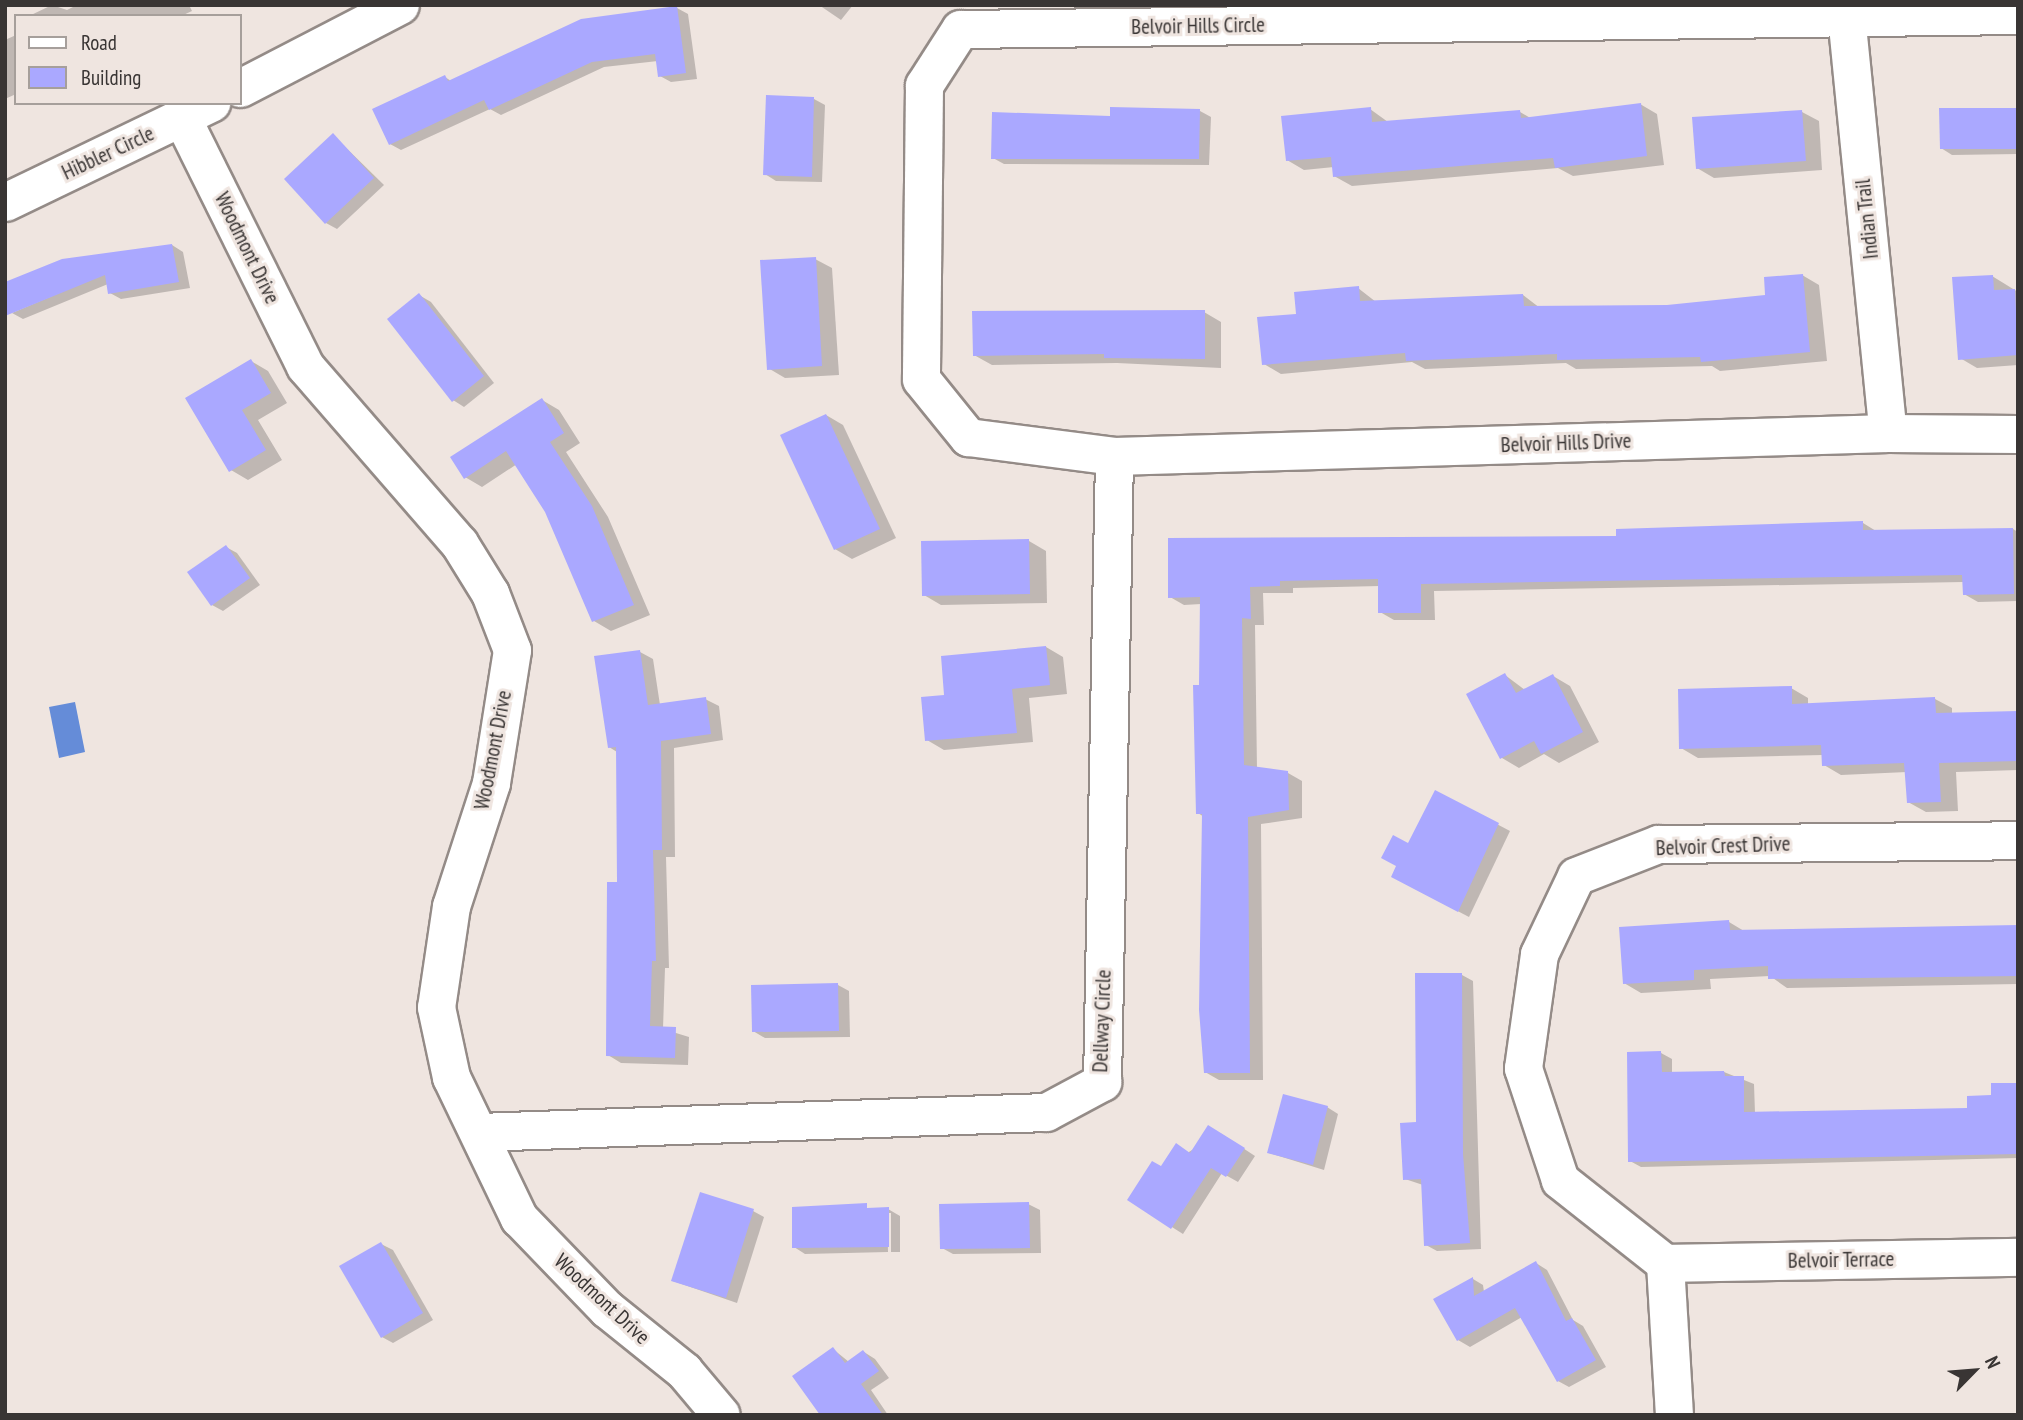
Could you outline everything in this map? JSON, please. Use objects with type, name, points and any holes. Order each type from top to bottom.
[{"type":"street","points":[[242,87],[400,5]]},
{"type":"street","name":"Belvoir Hills Circle","points":[[1114,456],[968,437],[921,379],[924,85],[960,29],[1846,11],[2018,15]]},
{"type":"street","name":"Indian Trail","points":[[1846,11],[1888,433]]},
{"type":"street","name":"Hibbler Circle","points":[[5,202],[196,111]]},
{"type":"street","name":"Woodmont Drive","points":[[196,111],[305,366],[459,543],[490,593],[512,650],[491,783],[451,906],[436,1007],[451,1077],[519,1218],[607,1309],[684,1371],[721,1415]]},
{"type":"street","name":"Belvoir Hills Drive","points":[[1114,456],[1888,433],[2018,434]]},
{"type":"street","name":"Dellway Circle","points":[[479,1132],[1046,1112],[1102,1082],[1114,456]]},
{"type":"street","name":"Belvoir Crest Drive","points":[[1665,1263],[1560,1180],[1523,1068],[1539,954],[1576,876],[1658,844],[2018,840]]},
{"type":"street","name":"Belvoir Terrace","points":[[1665,1263],[2018,1257]]},
{"type":"street","points":[[1665,1263],[1674,1415]]},
{"type":"water","points":[[75,702],[85,752],[59,758],[49,707]]},
{"type":"building","points":[[677,6],[686,73],[658,77],[655,54],[592,62],[489,110],[484,100],[389,145],[372,109],[445,75],[448,81],[581,19]]},
{"type":"building","points":[[766,95],[814,97],[812,177],[763,175]]},
{"type":"building","points":[[1641,103],[1647,156],[1555,168],[1553,158],[1333,177],[1331,157],[1286,161],[1281,116],[1371,107],[1372,122],[1520,110],[1521,118]]},
{"type":"building","points":[[1110,107],[1200,109],[1199,159],[991,159],[992,112],[1110,116]]},
{"type":"building","points":[[1939,108],[2018,108],[2018,149],[1940,149]]},
{"type":"building","points":[[1802,110],[1806,161],[1696,169],[1692,117]]},
{"type":"building","points":[[333,133],[374,178],[325,224],[284,179]]},
{"type":"building","points":[[172,244],[179,282],[108,294],[105,275],[5,316],[5,282],[62,259]]},
{"type":"building","points":[[816,257],[822,366],[767,370],[760,260]]},
{"type":"building","points":[[1803,274],[1810,352],[1701,362],[1700,357],[1557,360],[1557,354],[1406,361],[1405,353],[1262,365],[1257,317],[1296,314],[1294,292],[1359,286],[1360,301],[1523,294],[1524,306],[1667,305],[1765,295],[1764,277]]},
{"type":"building","points":[[1993,275],[1994,290],[2015,289],[2018,355],[1958,360],[1952,277]]},
{"type":"building","points":[[419,293],[484,376],[452,402],[387,319]]},
{"type":"building","points":[[1205,310],[1205,359],[1104,358],[1104,354],[973,356],[972,311]]},
{"type":"building","points":[[251,359],[271,393],[242,410],[266,450],[229,472],[185,398]]},
{"type":"building","points":[[542,398],[564,433],[550,442],[592,506],[634,605],[592,622],[545,512],[506,451],[464,479],[450,457]]},
{"type":"building","points":[[826,414],[880,529],[834,550],[780,435]]},
{"type":"building","points":[[1863,521],[1863,530],[2013,528],[2014,594],[1963,595],[1962,575],[1421,584],[1421,613],[1378,613],[1378,579],[1280,581],[1280,586],[1250,587],[1251,619],[1242,618],[1244,765],[1288,771],[1289,810],[1248,817],[1250,1073],[1204,1073],[1199,1010],[1202,814],[1196,814],[1193,685],[1199,685],[1200,597],[1168,598],[1168,538],[1616,536],[1616,529]]},
{"type":"building","points":[[1029,539],[1030,594],[922,596],[921,541]]},
{"type":"building","points":[[226,545],[250,578],[211,606],[187,572]]},
{"type":"building","points":[[1046,646],[1050,685],[1012,689],[1017,733],[925,741],[921,697],[944,695],[941,656]]},
{"type":"building","points":[[640,650],[648,705],[706,697],[711,734],[661,741],[662,850],[653,850],[656,961],[652,961],[650,1026],[676,1027],[675,1058],[606,1056],[607,882],[617,882],[616,747],[608,748],[594,656]]},
{"type":"building","points":[[1505,673],[1516,693],[1553,674],[1583,732],[1541,754],[1534,741],[1500,759],[1466,694]]},
{"type":"building","points":[[1792,686],[1792,704],[1935,697],[1936,713],[2018,711],[2018,761],[1939,763],[1941,802],[1907,803],[1904,763],[1822,766],[1821,745],[1679,749],[1678,689]]},
{"type":"building","points":[[1435,790],[1499,823],[1458,912],[1391,877],[1396,866],[1381,858],[1393,835],[1408,843]]},
{"type":"building","points":[[1729,920],[1730,930],[2018,925],[2018,976],[1768,979],[1768,966],[1694,970],[1694,980],[1623,984],[1619,927]]},
{"type":"building","points":[[1415,973],[1462,973],[1463,1154],[1470,1243],[1424,1246],[1421,1179],[1403,1180],[1400,1123],[1416,1122]]},
{"type":"building","points":[[838,983],[839,1031],[752,1032],[751,985]]},
{"type":"building","points":[[1661,1051],[1662,1072],[1724,1071],[1725,1076],[1744,1076],[1744,1112],[1967,1108],[1967,1096],[1991,1095],[1991,1083],[2016,1083],[2018,1154],[1628,1162],[1627,1052]]},
{"type":"building","points":[[1283,1094],[1328,1106],[1313,1165],[1267,1153]]},
{"type":"building","points":[[1208,1125],[1245,1148],[1226,1177],[1211,1168],[1171,1229],[1127,1200],[1152,1161],[1161,1166],[1176,1143],[1190,1153]]},
{"type":"building","points":[[700,1192],[754,1209],[726,1298],[671,1281]]},
{"type":"building","points":[[1029,1202],[1030,1248],[940,1249],[939,1204]]},
{"type":"building","points":[[867,1203],[867,1208],[889,1207],[889,1247],[792,1248],[792,1207]]},
{"type":"building","points":[[381,1242],[423,1313],[381,1338],[339,1266]]},
{"type":"building","points":[[1536,1261],[1566,1321],[1572,1318],[1596,1360],[1557,1382],[1515,1308],[1457,1341],[1433,1299],[1473,1277],[1474,1296]]},
{"type":"building","points":[[833,1347],[845,1363],[863,1350],[879,1371],[861,1384],[883,1415],[820,1415],[792,1376]]}]
